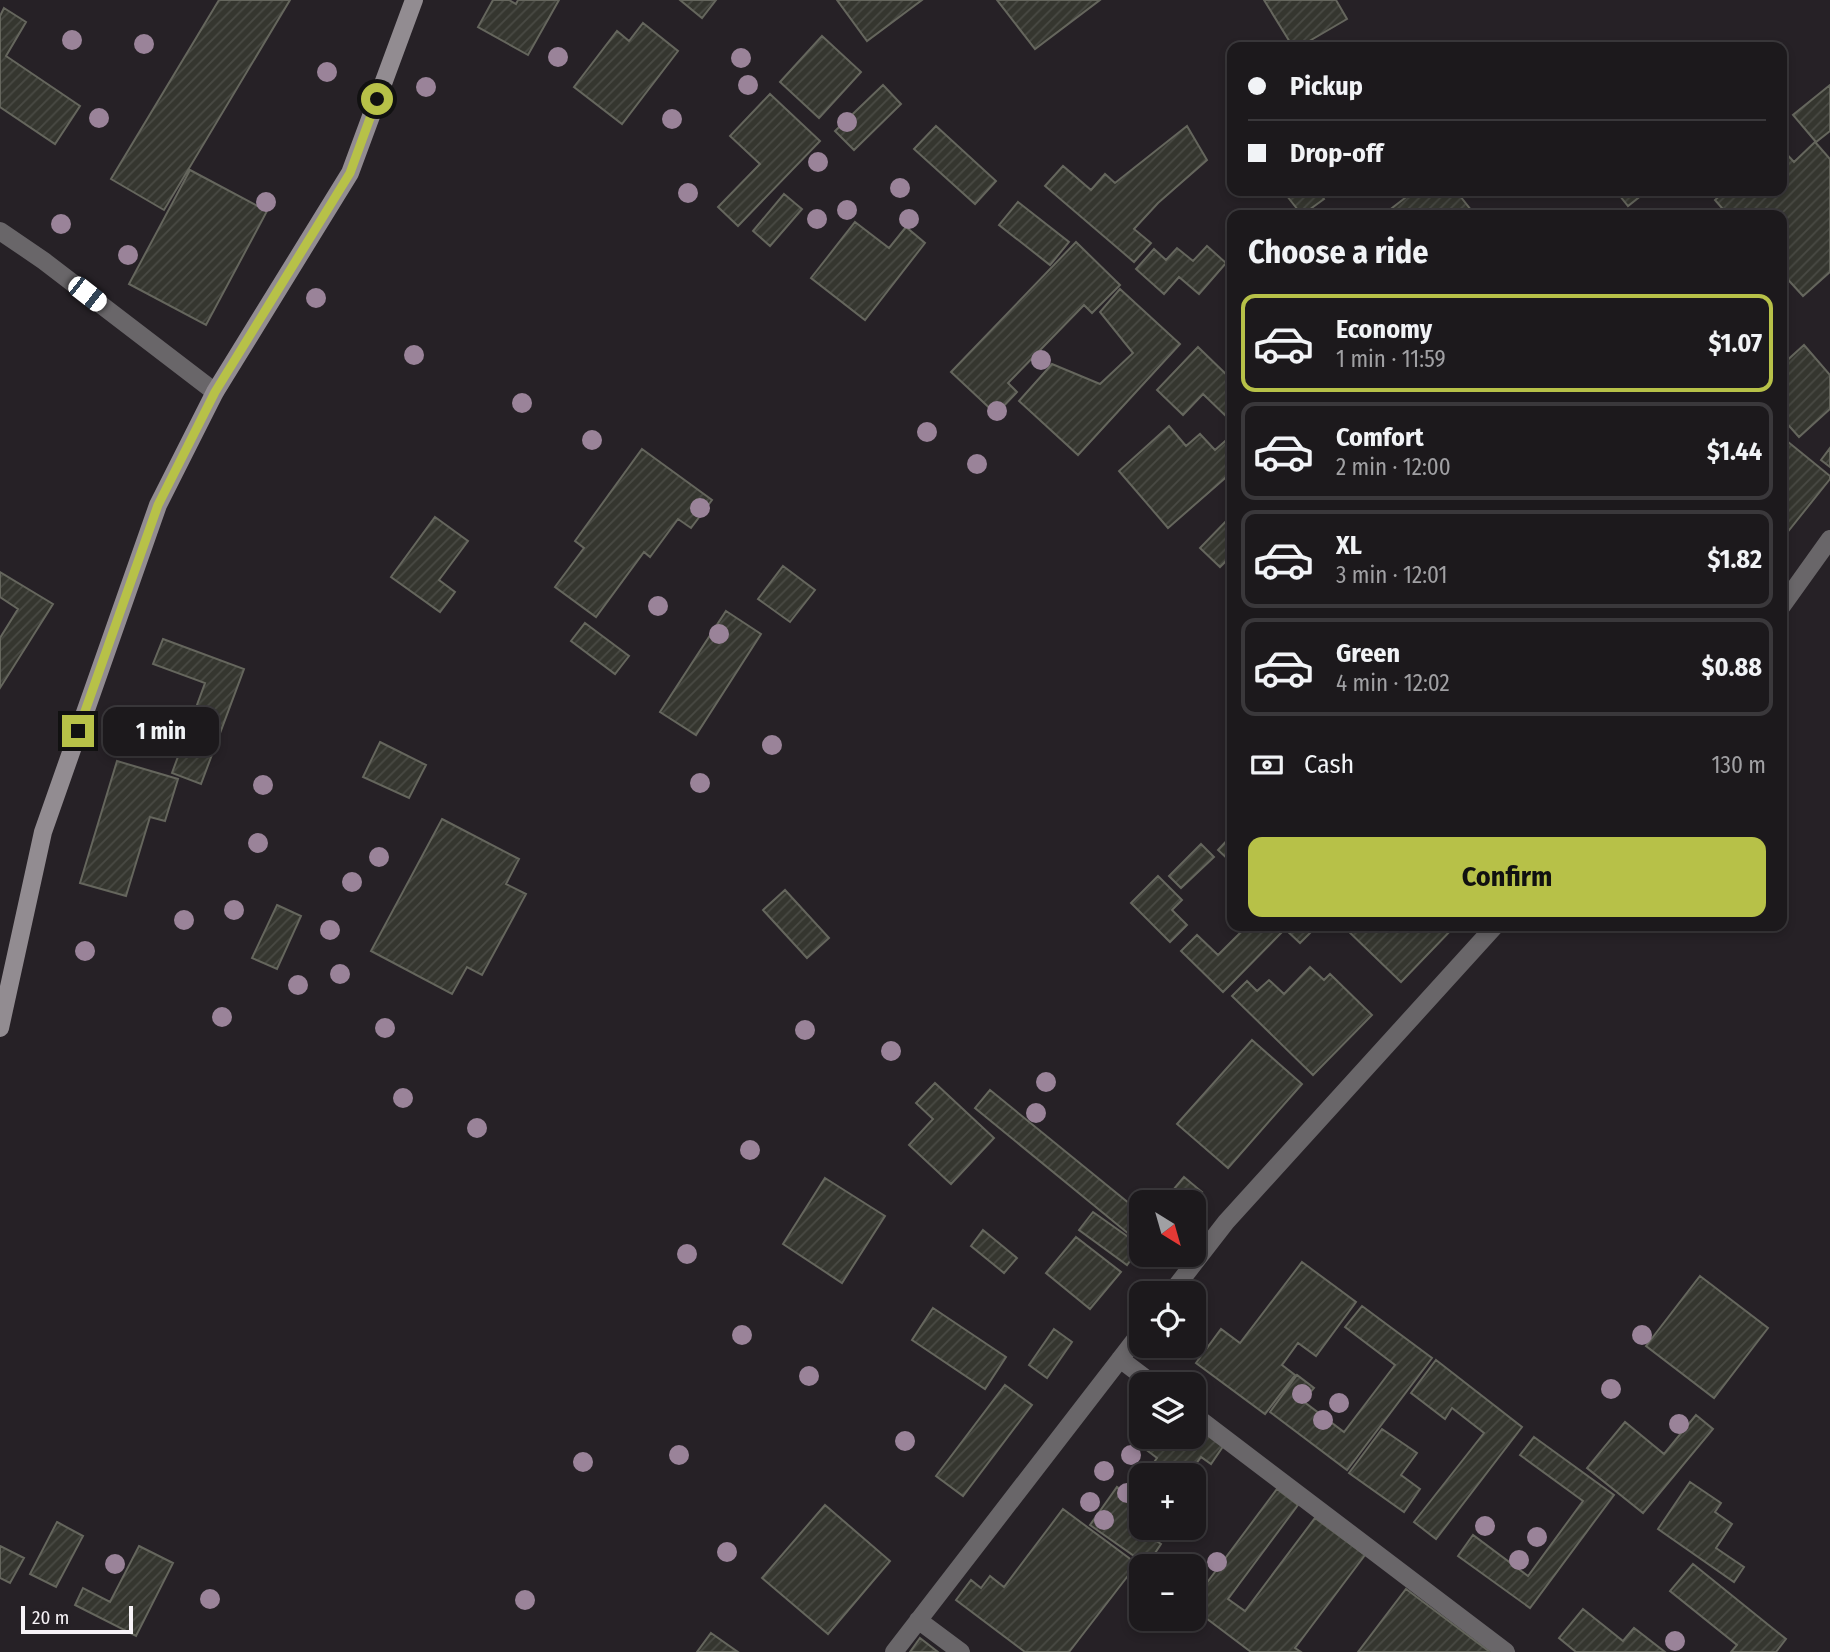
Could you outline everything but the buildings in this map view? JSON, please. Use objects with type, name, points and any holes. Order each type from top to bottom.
[{"type":"street","points":[[0,1028],[43,832],[158,505],[215,392],[350,173],[414,0]]},
{"type":"street","points":[[0,231],[44,261],[215,392]]},
{"type":"street","points":[[1787,599],[1830,540]]},
{"type":"street","points":[[1180,1281],[1226,1222],[1490,931]]},
{"type":"street","points":[[894,1652],[1129,1347]]},
{"type":"street","points":[[1120,1359],[1137,1372]]},
{"type":"street","points":[[1206,1424],[1506,1652]]},
{"type":"street","points":[[918,1620],[961,1652]]},
{"type":"route","points":[[78,731],[158,505],[215,392],[350,173],[377,99]]}]
